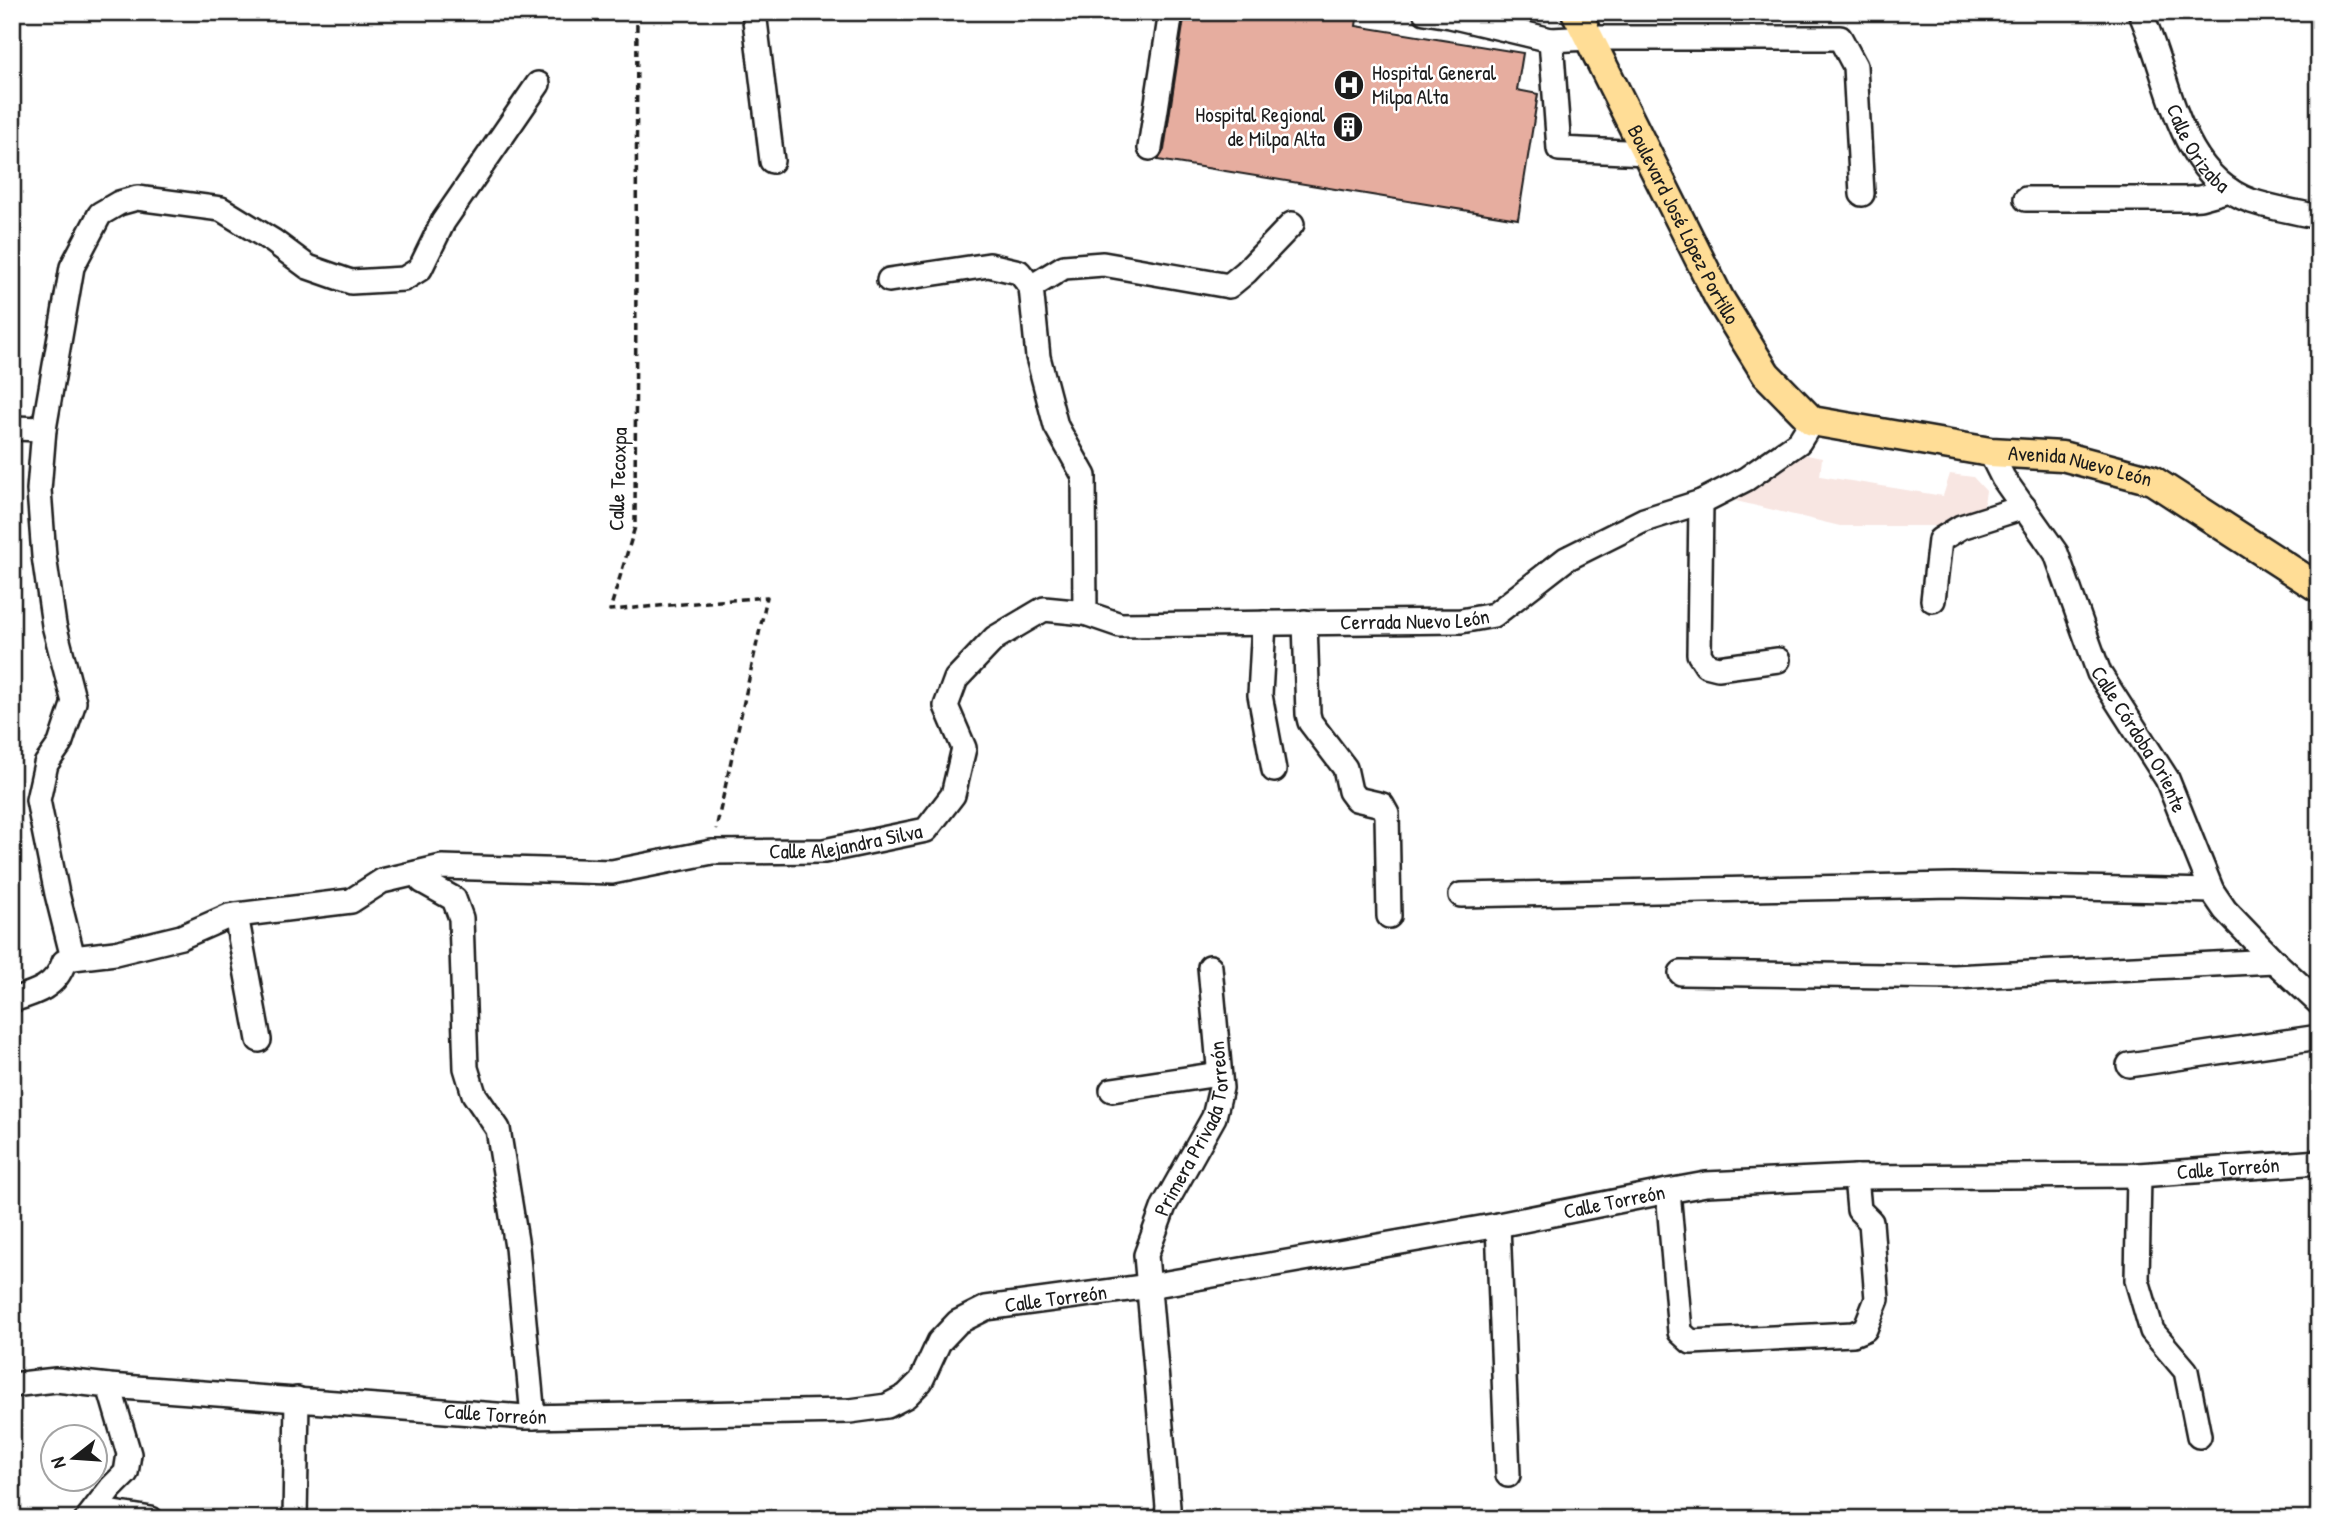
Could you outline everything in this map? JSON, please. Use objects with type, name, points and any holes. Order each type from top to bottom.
[{"type":"main road","name":"Boulevard José López Portillo","points":[[1576,12],[1719,298],[1766,374],[1812,421]]},
{"type":"main road","name":"Avenida Nuevo León","points":[[1812,421],[1990,452],[2062,456],[2152,480],[2319,587]]},
{"type":"street","points":[[754,12],[772,161]]},
{"type":"street","points":[[1150,148],[1171,12]]},
{"type":"street","points":[[1425,12],[1551,40],[1840,38],[1855,66],[1862,194]]},
{"type":"street","name":"Calle Orizaba","points":[[2140,12],[2152,39],[2181,127],[2191,149],[2206,170],[2229,190],[2249,200],[2319,217]]},
{"type":"street","points":[[1551,40],[1559,149],[1647,153]]},
{"type":"street","points":[[12,1000],[51,985],[61,972],[64,962],[74,958],[57,894],[38,800],[46,764],[60,744],[74,702],[54,625],[44,556],[39,490],[44,429],[72,267],[100,214],[119,203],[137,198],[221,209],[273,241],[308,267],[351,282],[404,279],[420,269],[443,222],[538,84]]},
{"type":"street","points":[[2026,199],[2185,199],[2229,190]]},
{"type":"street","points":[[1031,287],[1064,267],[1103,264],[1228,286],[1292,224]]},
{"type":"street","points":[[889,280],[989,265],[1019,272],[1031,287],[1038,358],[1056,426],[1084,476],[1085,613]]},
{"type":"street","name":"Cerrada Nuevo León","points":[[1085,613],[1120,625],[1461,621],[1494,615],[1566,559],[1644,520],[1701,502],[1746,479],[1799,442],[1812,421]]},
{"type":"street","points":[[12,428],[44,429]]},
{"type":"street","name":"Calle Córdoba Oriente","points":[[1990,452],[2003,478],[2056,553],[2099,673],[2167,779],[2212,891],[2225,910],[2319,1003]]},
{"type":"street","points":[[1701,502],[1699,654],[1706,665],[1718,668],[1778,660]]},
{"type":"street","points":[[1933,600],[1941,540],[1961,527],[2024,507]]},
{"type":"street","name":"Calle Alejandra Silva","points":[[74,958],[115,953],[181,937],[229,916],[351,901],[382,881],[442,867],[612,872],[712,852],[824,851],[926,831],[953,794],[964,748],[946,706],[956,679],[995,638],[1044,609],[1085,613]]},
{"type":"street","points":[[1305,622],[1310,722],[1345,768],[1350,791],[1356,799],[1382,805],[1387,814],[1389,916]]},
{"type":"street","points":[[1264,623],[1260,695],[1274,770]]},
{"type":"street","points":[[417,873],[422,881],[454,899],[461,919],[467,1068],[474,1094],[498,1129],[517,1247],[533,1417]]},
{"type":"street","points":[[1461,895],[1953,884],[2212,891]]},
{"type":"street","points":[[236,915],[259,1040]]},
{"type":"street","points":[[1681,973],[1954,977],[2274,961]]},
{"type":"street","name":"Primera Privada Torreón","points":[[1166,1519],[1168,1507],[1146,1255],[1164,1206],[1214,1117],[1221,1088],[1210,967]]},
{"type":"street","points":[[2129,1065],[2319,1037]]},
{"type":"street","points":[[1112,1090],[1219,1074]]},
{"type":"street","name":"Calle Torreón","points":[[12,1385],[56,1380],[533,1417],[850,1411],[887,1406],[906,1396],[921,1381],[939,1342],[958,1322],[986,1308],[1150,1286],[1498,1225],[1706,1184],[1856,1177],[2139,1175],[2319,1162]]},
{"type":"street","points":[[2139,1175],[2137,1280],[2152,1331],[2186,1371],[2199,1436]]},
{"type":"street","points":[[1668,1191],[1680,1332],[1691,1342],[1853,1334],[1865,1329],[1877,1299],[1871,1222],[1859,1210],[1856,1177]]},
{"type":"street","points":[[1498,1225],[1508,1475]]},
{"type":"street","points":[[91,1515],[126,1473],[129,1454],[109,1386]]},
{"type":"street","points":[[295,1519],[297,1399]]},
{"type":"street","points":[[91,1515],[150,1519]]},
{"type":"path","name":"Calle Tecoxpa","points":[[638,12],[635,527],[610,610],[767,597],[712,852]]},
{"type":"shaded area","points":[[1797,453],[1822,458],[1820,476],[1943,496],[1950,474],[1973,477],[1986,491],[1982,516],[1936,526],[1840,526],[1736,501]]},
{"type":"building","name":"Hospital Regional de Milpa Alta","points":[[1185,12],[1358,12],[1356,26],[1523,53],[1517,90],[1538,94],[1518,219],[1158,160],[1164,150]]},
{"type":"place","name":"Hospital General Milpa Alta","points":[[1349,85]]},
{"type":"place","name":"Hospital Regional de Milpa Alta","points":[[1348,127]]}]
